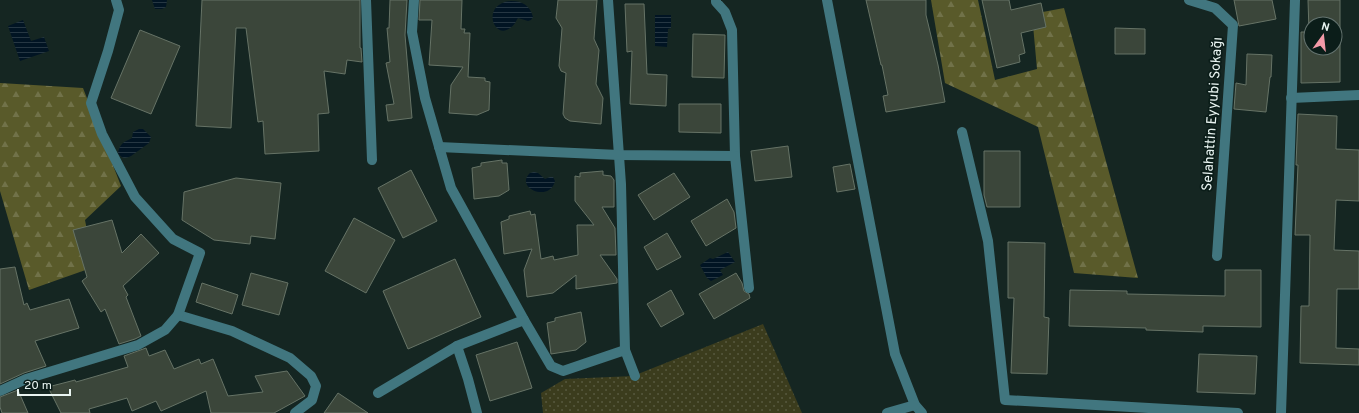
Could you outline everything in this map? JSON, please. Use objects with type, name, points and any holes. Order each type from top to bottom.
[{"type":"street","points":[[0,391],[26,379],[138,345],[165,330],[178,316],[200,253],[173,239],[135,197],[102,134],[91,103],[108,51],[119,10],[116,0]]},
{"type":"street","points":[[366,0],[372,160]]},
{"type":"street","points":[[414,0],[412,32],[425,98],[450,188],[551,366],[563,371],[625,350]]},
{"type":"street","points":[[608,0],[621,184],[625,350],[635,376]]},
{"type":"street","points":[[716,0],[725,12],[732,30],[735,156],[749,288]]},
{"type":"street","points":[[827,0],[895,354],[915,405],[922,413]]},
{"type":"street","name":"Selahattin Eyyubi Sokağı","points":[[1189,0],[1215,8],[1232,25],[1217,256]]},
{"type":"street","points":[[1281,413],[1295,0]]},
{"type":"street","points":[[1291,98],[1359,94]]},
{"type":"street","points":[[962,132],[988,242],[1005,400],[1238,413]]},
{"type":"street","points":[[439,147],[619,155],[735,156]]},
{"type":"street","points":[[178,316],[232,331],[290,358],[301,367],[311,376],[316,386],[312,400],[295,413]]},
{"type":"street","points":[[378,393],[458,346],[524,320]]},
{"type":"street","points":[[458,346],[477,413]]},
{"type":"street","points":[[887,413],[915,405]]},
{"type":"green space","points":[[931,0],[978,0],[995,80],[1037,69],[1032,14],[1064,8],[1138,278],[1074,273],[1038,127],[945,83]]},
{"type":"green space","points":[[0,83],[83,88],[121,186],[85,220],[94,267],[29,290],[0,191]]},
{"type":"green space","points":[[763,324],[802,413],[543,413],[541,393],[565,379],[633,376]]},
{"type":"water","points":[[152,0],[167,0],[166,7],[162,9],[155,9]]},
{"type":"water","points":[[511,1],[525,4],[530,9],[533,17],[528,21],[518,18],[514,25],[510,28],[504,31],[499,30],[495,26],[493,14],[496,8],[501,4]]},
{"type":"water","points":[[655,15],[671,15],[671,28],[668,29],[667,47],[655,46]]},
{"type":"water","points":[[23,20],[31,41],[44,37],[49,51],[20,61],[8,26]]},
{"type":"water","points":[[143,129],[151,137],[149,143],[127,158],[120,156],[118,153],[121,145],[132,138],[133,132]]},
{"type":"water","points":[[530,173],[538,173],[545,179],[553,177],[555,181],[552,188],[541,192],[530,188],[526,184],[526,179]]},
{"type":"water","points":[[728,252],[735,262],[720,270],[723,275],[711,281],[707,278],[700,265],[710,258],[713,259]]},
{"type":"building","points":[[202,0],[360,0],[360,48],[362,62],[347,60],[345,74],[324,71],[329,113],[318,114],[319,151],[265,154],[263,121],[258,122],[246,28],[236,28],[231,128],[196,126]]},
{"type":"building","points":[[390,0],[407,0],[405,35],[412,118],[388,121],[386,105],[394,104],[386,63],[390,62],[387,28],[389,28]]},
{"type":"building","points":[[420,0],[462,0],[461,29],[465,29],[464,33],[470,33],[468,77],[485,78],[485,81],[490,82],[489,110],[477,115],[449,113],[451,85],[463,67],[429,65],[432,20],[419,20]]},
{"type":"building","points":[[558,0],[597,0],[594,39],[599,50],[596,84],[603,98],[601,124],[570,121],[565,118],[563,114],[566,73],[561,71],[559,66],[562,28],[556,18]]},
{"type":"building","points":[[866,0],[926,0],[926,15],[945,102],[886,112],[883,96],[888,95]]},
{"type":"building","points":[[982,0],[1009,0],[1011,10],[1041,3],[1046,27],[1021,33],[1025,53],[1019,55],[1020,62],[997,68]]},
{"type":"building","points":[[1234,0],[1272,0],[1276,19],[1239,26]]},
{"type":"building","points":[[1308,0],[1340,0],[1340,16],[1308,16]]},
{"type":"building","points":[[625,4],[644,4],[647,74],[667,75],[666,106],[630,104],[632,51],[627,52]]},
{"type":"building","points":[[1115,28],[1145,29],[1145,54],[1115,54]]},
{"type":"building","points":[[140,30],[180,46],[151,114],[111,98]]},
{"type":"building","points":[[1301,32],[1303,32],[1303,56],[1340,56],[1340,82],[1301,83]]},
{"type":"building","points":[[693,34],[725,35],[724,78],[692,77]]},
{"type":"building","points":[[1247,54],[1272,55],[1271,77],[1266,112],[1234,109],[1236,83],[1246,85]]},
{"type":"building","points":[[679,104],[721,104],[721,133],[679,132]]},
{"type":"building","points":[[1298,114],[1337,116],[1336,149],[1359,150],[1359,201],[1336,200],[1334,250],[1359,251],[1359,289],[1337,289],[1336,348],[1359,349],[1359,365],[1300,363],[1301,306],[1309,306],[1310,235],[1295,235],[1298,165],[1296,165]]},
{"type":"building","points":[[788,146],[792,177],[755,181],[751,151]]},
{"type":"building","points":[[984,151],[1020,151],[1020,207],[987,207],[984,195]]},
{"type":"building","points":[[502,160],[502,163],[507,163],[509,190],[499,196],[474,199],[472,168],[481,166],[481,163]]},
{"type":"building","points":[[850,164],[855,189],[837,192],[833,167]]},
{"type":"building","points":[[411,170],[437,221],[403,238],[378,188]]},
{"type":"building","points":[[603,171],[603,175],[611,176],[614,180],[614,207],[602,207],[615,228],[616,255],[600,255],[617,279],[617,283],[576,289],[576,275],[553,293],[527,297],[524,270],[532,249],[504,254],[501,222],[509,219],[509,216],[530,211],[531,215],[535,214],[541,259],[553,256],[554,260],[578,255],[577,225],[594,225],[575,201],[575,176],[580,177],[580,173]]},
{"type":"building","points":[[674,173],[690,197],[654,220],[638,195]]},
{"type":"building","points":[[236,178],[281,183],[275,239],[251,236],[250,244],[214,240],[182,220],[184,192]]},
{"type":"building","points":[[727,199],[734,212],[736,228],[706,246],[691,221]]},
{"type":"building","points":[[354,218],[395,240],[366,293],[325,271]]},
{"type":"building","points":[[112,220],[122,253],[141,234],[159,253],[123,286],[128,295],[126,297],[141,336],[119,344],[105,309],[101,312],[82,281],[87,277],[73,230]]},
{"type":"building","points":[[667,233],[681,257],[657,270],[644,247]]},
{"type":"building","points":[[1008,242],[1045,243],[1044,317],[1049,318],[1047,374],[1011,373],[1014,298],[1008,298]]},
{"type":"building","points":[[455,259],[481,317],[408,349],[383,291]]},
{"type":"building","points":[[15,267],[24,305],[27,303],[30,310],[69,299],[79,328],[35,341],[46,366],[24,373],[0,384],[0,269]]},
{"type":"building","points":[[1225,270],[1261,270],[1261,327],[1203,326],[1203,332],[1146,330],[1146,328],[1069,326],[1070,290],[1127,291],[1127,294],[1225,296]]},
{"type":"building","points":[[251,273],[288,283],[279,315],[242,305]]},
{"type":"building","points":[[736,273],[742,283],[744,291],[749,294],[750,298],[714,319],[699,294]]},
{"type":"building","points":[[202,283],[238,295],[232,314],[196,302]]},
{"type":"building","points":[[671,290],[684,314],[661,327],[647,304]]},
{"type":"building","points":[[581,312],[586,342],[576,350],[551,354],[547,323],[555,321],[555,318]]},
{"type":"building","points":[[517,342],[532,388],[490,401],[476,355]]},
{"type":"building","points":[[146,348],[149,356],[165,350],[174,369],[199,359],[201,364],[213,359],[228,396],[263,392],[255,376],[287,371],[305,396],[274,413],[211,413],[206,391],[161,411],[156,401],[132,411],[127,398],[89,409],[90,413],[61,413],[48,387],[75,380],[76,382],[128,367],[124,356]]},
{"type":"building","points":[[1199,354],[1257,356],[1255,394],[1197,392]]},
{"type":"building","points":[[18,390],[28,413],[2,413],[0,407],[0,397]]},
{"type":"building","points":[[338,393],[368,413],[324,413]]}]
